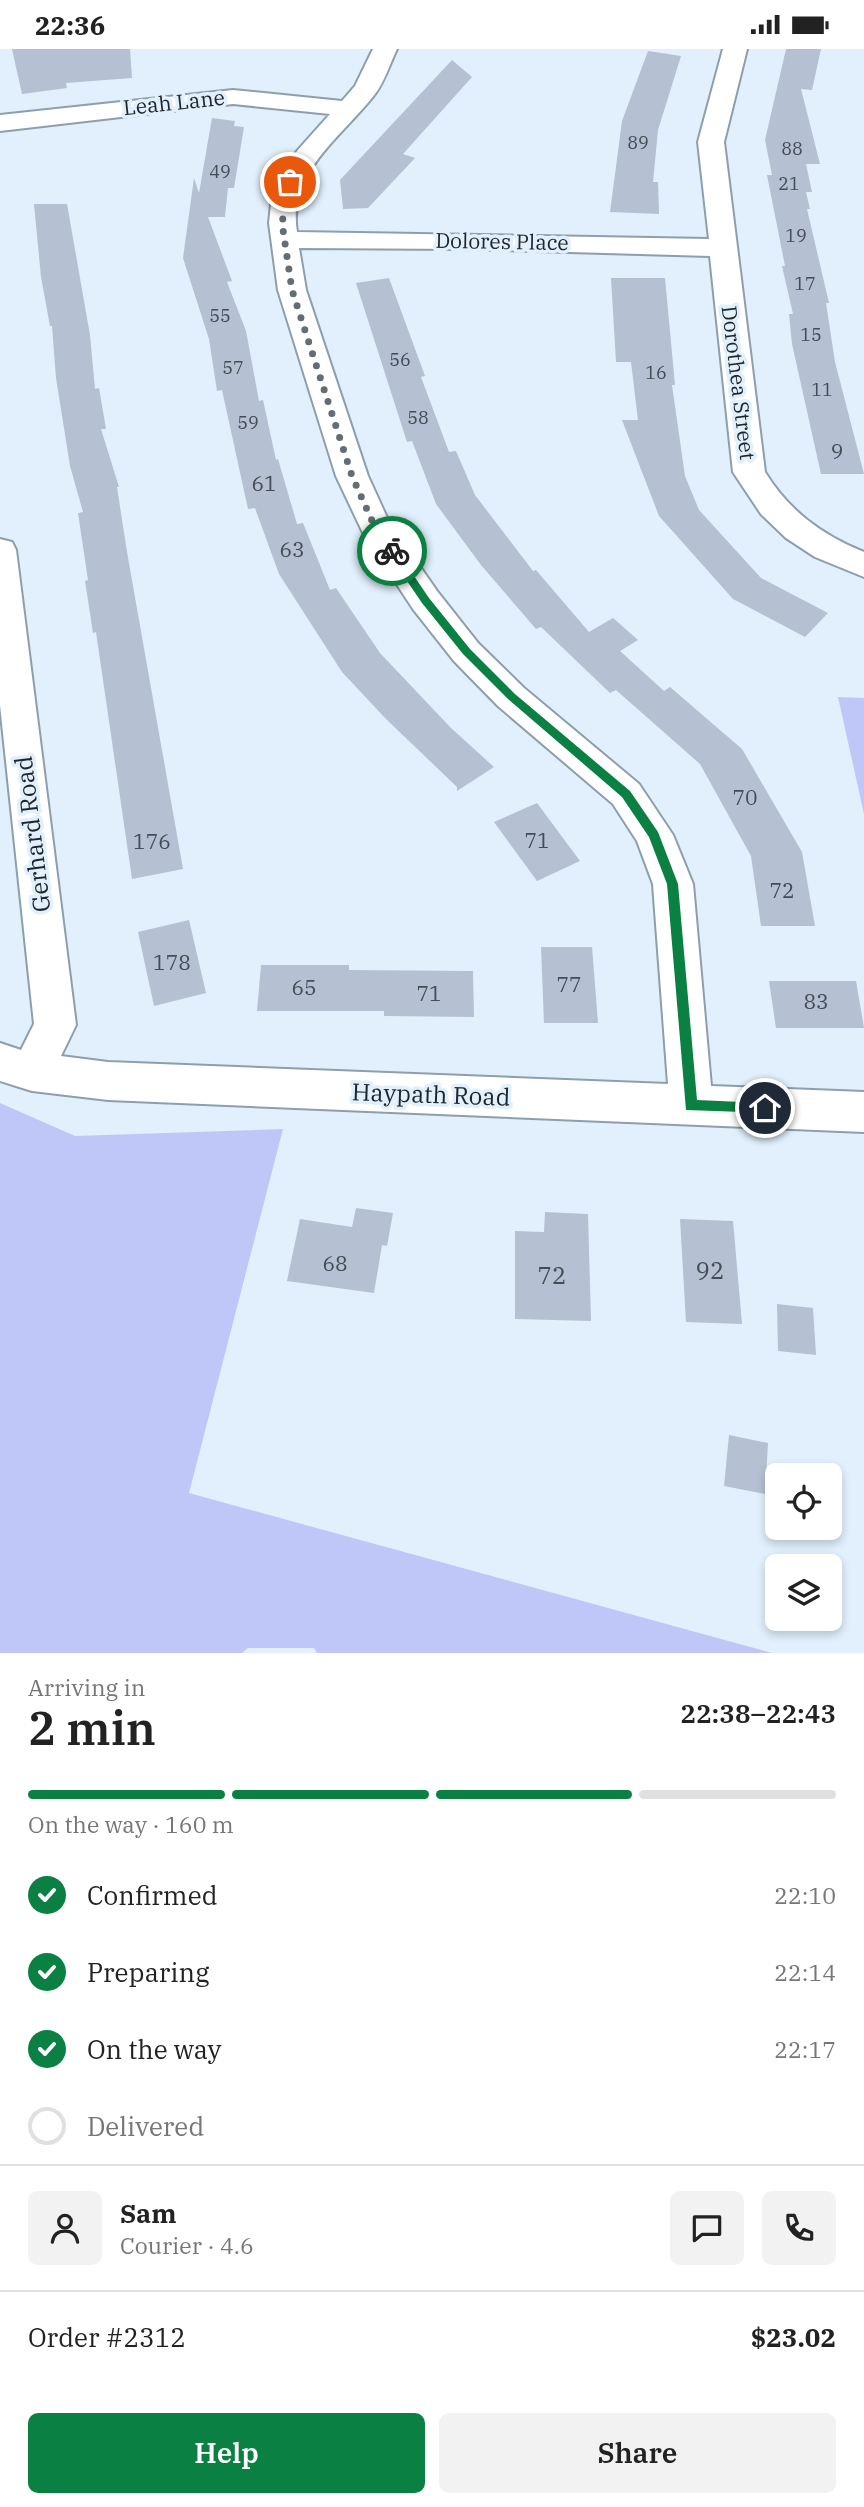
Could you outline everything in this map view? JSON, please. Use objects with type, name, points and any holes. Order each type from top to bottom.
[{"type":"street","points":[[385,49],[366,89],[306,156],[290,182],[284,204],[283,240],[292,290],[352,476],[374,525],[425,600],[466,652],[512,697],[626,794],[654,835],[673,884],[691,1106]]},
{"type":"street","name":"Dorothea Street","points":[[735,49],[711,142],[749,472],[764,498],[801,536],[824,549],[864,565]]},
{"type":"street","name":"Leah Lane","points":[[0,123],[233,97],[348,109]]},
{"type":"street","name":"Dolores Place","points":[[283,240],[463,241],[722,248]]},
{"type":"street","name":"Gerhard Road","points":[[0,550],[55,1025],[16,1067]]},
{"type":"street","name":"Haypath Road","points":[[16,1067],[108,1081],[864,1112]]},
{"type":"shaded area","points":[[838,697],[864,698],[864,814]]},
{"type":"shaded area","points":[[0,1103],[75,1136],[283,1129],[189,1493],[772,1653],[317,1653],[314,1648],[248,1648],[242,1653],[0,1653]]},
{"type":"building","points":[[12,49],[130,49],[132,78],[66,83],[67,88],[22,94]]},
{"type":"building","points":[[786,49],[821,49],[812,90],[801,89],[820,164],[806,164],[812,192],[806,192],[810,209],[807,209],[829,303],[826,303],[835,362],[864,474],[821,474],[792,344],[789,314],[793,314],[767,175],[772,175],[765,140]]},
{"type":"building","points":[[648,51],[681,56],[658,130],[653,182],[658,182],[659,214],[610,212],[622,121]]},
{"type":"building","points":[[452,60],[472,77],[403,154],[415,158],[368,208],[343,209],[340,180]]},
{"type":"building","points":[[212,118],[235,121],[234,126],[244,127],[234,188],[228,188],[225,217],[208,217],[232,281],[227,282],[246,331],[259,401],[263,400],[276,460],[278,459],[297,524],[303,523],[330,590],[336,588],[380,653],[451,728],[494,767],[457,791],[457,787],[386,719],[342,672],[279,574],[255,508],[248,509],[222,390],[217,391],[209,339],[183,258],[194,178],[199,193]]},
{"type":"building","points":[[34,204],[67,204],[90,335],[95,389],[99,388],[106,429],[101,429],[119,487],[127,552],[183,869],[132,879],[96,632],[93,633],[85,581],[88,580],[78,513],[83,512],[70,466],[56,378],[52,326],[41,277]]},
{"type":"building","points":[[389,278],[449,452],[456,451],[475,495],[533,571],[536,570],[589,632],[613,618],[638,640],[620,651],[664,691],[670,687],[742,749],[802,852],[815,926],[761,926],[751,856],[700,764],[616,690],[610,693],[541,627],[536,629],[481,565],[436,504],[412,441],[407,442],[356,283]]},
{"type":"building","points":[[611,278],[665,278],[675,385],[672,385],[685,476],[699,510],[761,578],[828,613],[805,637],[733,599],[659,516],[622,420],[638,420],[631,362],[616,362]]},
{"type":"building","points":[[537,803],[580,861],[537,881],[494,822]]},
{"type":"building","points":[[189,920],[206,993],[154,1006],[138,932]]},
{"type":"building","points":[[541,947],[592,947],[598,1023],[544,1023]]},
{"type":"building","points":[[261,965],[349,965],[349,970],[473,971],[474,1017],[384,1016],[384,1011],[257,1011]]},
{"type":"building","points":[[769,981],[856,981],[864,1028],[776,1028]]},
{"type":"building","points":[[356,1208],[393,1213],[387,1246],[382,1245],[374,1293],[287,1281],[300,1219],[352,1227]]},
{"type":"building","points":[[545,1212],[588,1214],[591,1321],[515,1319],[515,1231],[544,1232]]},
{"type":"building","points":[[680,1219],[733,1221],[742,1324],[686,1322]]},
{"type":"building","points":[[777,1304],[813,1308],[816,1355],[778,1351]]},
{"type":"building","points":[[729,1435],[768,1443],[765,1494],[724,1486]]},
{"type":"way so far","points":[[290,182],[285,195],[282,223],[292,290],[352,476],[374,525],[392,551]]},
{"type":"route","points":[[392,551],[425,600],[466,652],[512,697],[626,794],[654,835],[673,884],[691,1106],[765,1108]]}]
